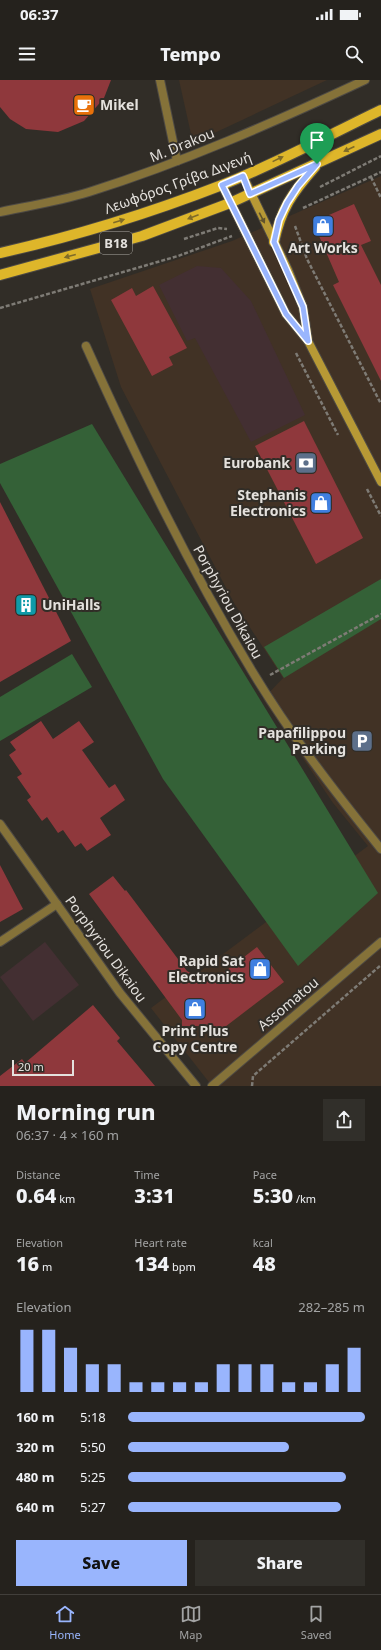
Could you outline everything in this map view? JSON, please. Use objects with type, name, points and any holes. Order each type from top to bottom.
[{"type":"main road","name":"Λεωφόρος Γρίβα Διγενή","points":[[0,253],[57,240],[127,218],[222,185],[381,110]]},
{"type":"main road","name":"B18","points":[[0,275],[142,236],[230,203],[381,134]]},
{"type":"main road","points":[[274,242],[279,220],[298,186],[317,164]]},
{"type":"main road","points":[[243,176],[303,307],[308,341]]},
{"type":"main road","points":[[222,185],[286,314],[308,341],[381,482]]},
{"type":"street","points":[[160,80],[177,161]]},
{"type":"street","name":"M. Drakou","points":[[0,210],[87,192],[177,161],[279,120],[365,80]]},
{"type":"street","name":"Porphyriou Dikaiou","points":[[86,346],[126,435],[193,569],[258,681],[330,786],[381,849]]},
{"type":"street","name":"Porphyriou Dikaiou","points":[[0,824],[120,994],[196,1086]]},
{"type":"street","points":[[0,942],[56,904]]},
{"type":"street","name":"Assomatou","points":[[212,1086],[381,942]]},
{"type":"path","points":[[315,190],[381,156]]},
{"type":"path","points":[[279,220],[381,172]]},
{"type":"path","points":[[371,177],[381,198]]},
{"type":"path","points":[[294,213],[296,228],[307,259],[381,404]]},
{"type":"path","points":[[0,308],[178,256],[244,231]]},
{"type":"path","points":[[258,681],[381,614]]},
{"type":"path","points":[[252,1086],[253,1076],[381,965]]},
{"type":"shaded area","points":[[179,80],[327,80],[193,143]]},
{"type":"shaded area","points":[[381,176],[381,1086],[212,1086],[151,1008],[368,846],[333,803],[263,699],[283,678],[234,603],[121,387],[90,289],[232,241]]},
{"type":"shaded area","points":[[197,266],[221,268],[251,301],[305,415],[251,442],[195,338],[187,341],[159,285]]},
{"type":"shaded area","points":[[45,942],[79,985],[33,1021],[0,977]]},
{"type":"green space","points":[[92,424],[378,893],[298,966],[163,779],[0,483],[0,464]]},
{"type":"green space","points":[[381,579],[381,619],[284,678],[264,647]]},
{"type":"green space","points":[[72,654],[92,687],[0,741],[0,697]]},
{"type":"building","points":[[0,80],[111,80],[104,98],[84,121],[58,132],[26,129],[10,119],[0,107]]},
{"type":"building","points":[[354,204],[371,241],[361,245],[381,285],[381,381],[333,285],[339,282],[313,222]]},
{"type":"building","points":[[153,286],[187,348],[169,357],[173,365],[152,376],[111,300],[132,288],[136,296]]},
{"type":"building","points":[[304,421],[363,538],[316,564],[255,446]]},
{"type":"building","name":"UniHalls","points":[[0,502],[71,641],[0,682]]},
{"type":"building","points":[[41,721],[53,739],[79,721],[94,742],[82,750],[109,788],[115,784],[125,800],[100,818],[111,835],[87,851],[81,843],[75,847],[63,830],[58,833],[47,817],[42,821],[27,800],[31,797],[17,777],[22,774],[9,755],[16,750],[10,742]]},
{"type":"building","points":[[0,865],[23,909],[0,922]]},
{"type":"building","points":[[113,876],[125,891],[126,890],[187,971],[196,976],[214,980],[257,947],[284,982],[217,1033],[206,1026],[182,1026],[182,1020],[89,894]]},
{"type":"building","points":[[93,1005],[120,1038],[117,1041],[155,1086],[0,1086],[0,1076],[22,1059],[25,1063]]},
{"type":"place","name":"Mikel","points":[[84,105]]},
{"type":"place","name":"Art Works","points":[[323,226]]},
{"type":"place","name":"Eurobank","points":[[306,463]]},
{"type":"place","name":"Stephanis Electronics","points":[[321,503]]},
{"type":"place","name":"UniHalls","points":[[26,605]]},
{"type":"place","name":"Papafilippou Parking","points":[[362,741]]},
{"type":"place","name":"Rapid Sat Electronics","points":[[260,969]]},
{"type":"place","name":"Print Plus Copy Centre","points":[[195,1009]]},
{"type":"route","points":[[317,164],[298,186],[287,203],[279,220],[274,242],[288,270],[303,307],[308,341],[286,314],[222,185],[243,176],[250,194],[317,164]]}]
